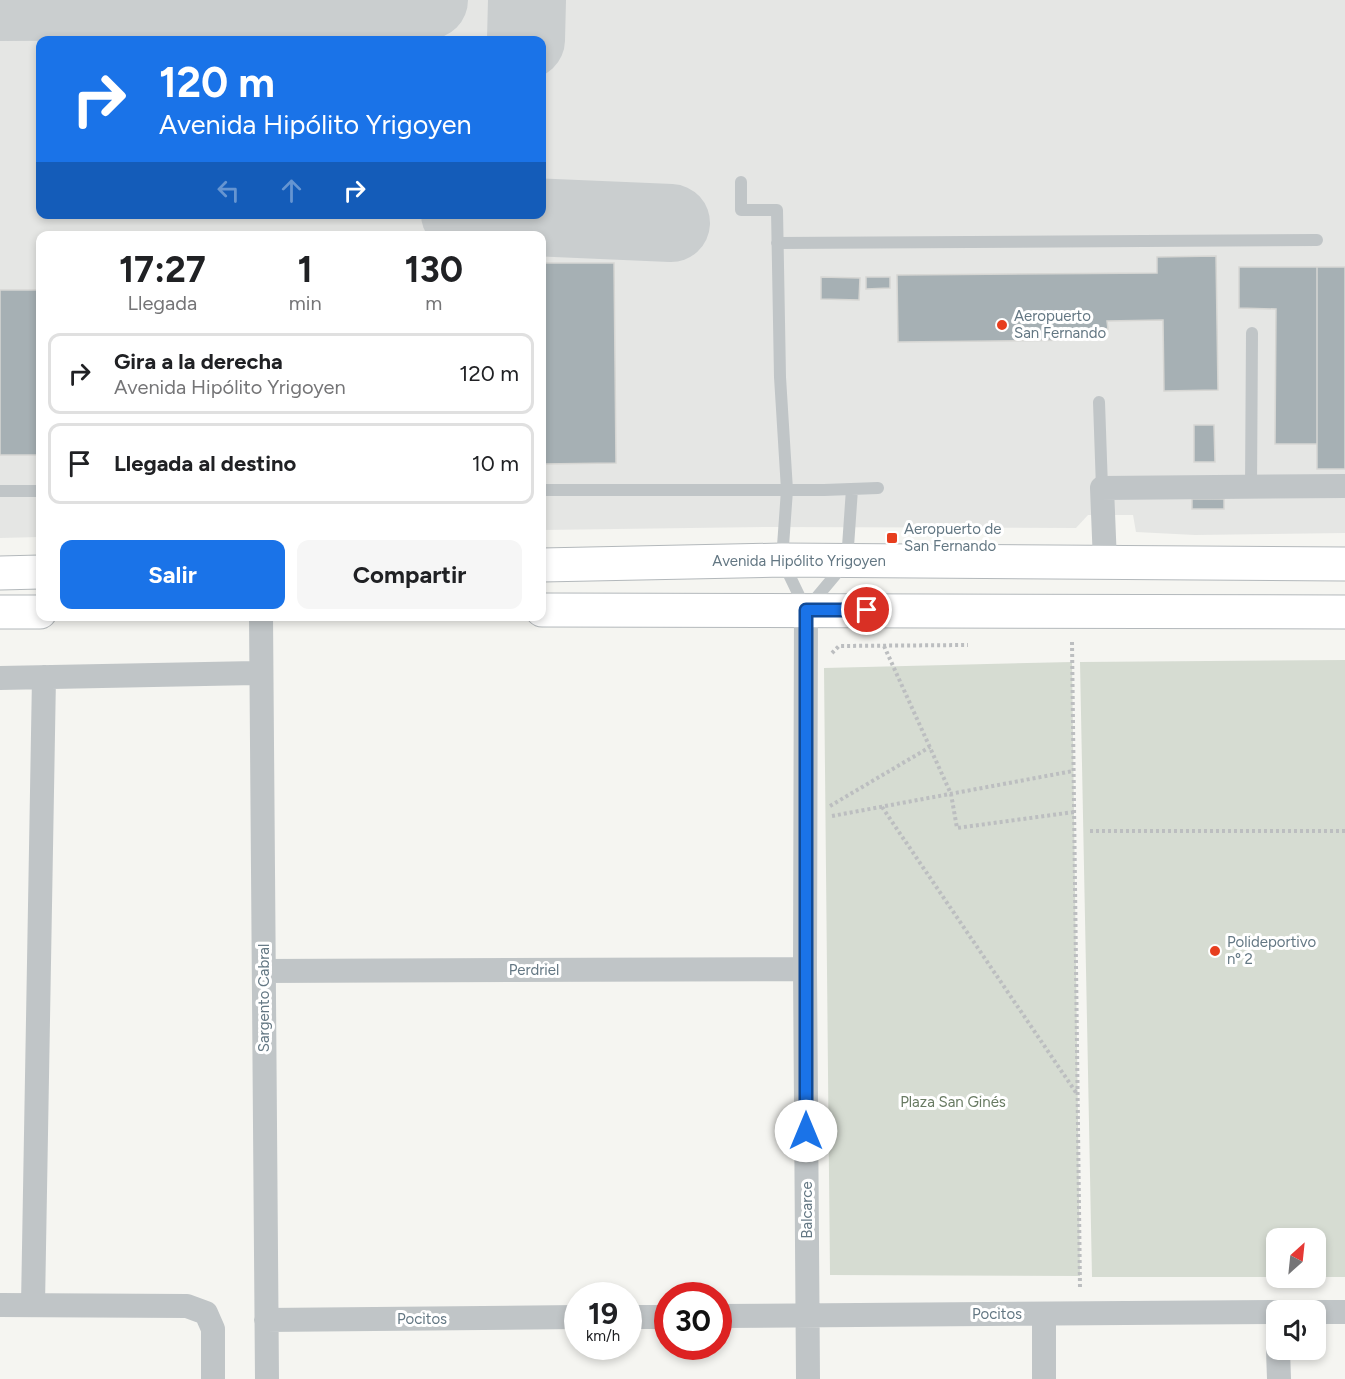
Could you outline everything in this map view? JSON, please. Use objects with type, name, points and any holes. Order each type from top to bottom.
[{"type":"main road","name":"Avenida Hipólito Yrigoyen","points":[[546,565],[782,560],[1345,564]]},
{"type":"main road","points":[[0,573],[36,572]]},
{"type":"main road","points":[[546,609],[1345,612]]},
{"type":"main road","points":[[0,612],[36,612]]},
{"type":"street","points":[[1105,562],[1102,488],[1345,486]]},
{"type":"street","name":"Balcarce","points":[[806,610],[805,969],[808,1379]]},
{"type":"street","name":"Sargento Cabral","points":[[261,621],[267,1379]]},
{"type":"street","points":[[0,678],[261,674]]},
{"type":"street","points":[[33,1305],[44,677]]},
{"type":"street","name":"Perdriel","points":[[264,970],[805,969]]},
{"type":"street","points":[[0,1305],[187,1306],[206,1313],[213,1329],[213,1379]]},
{"type":"street","name":"Pocitos","points":[[732,1316],[1266,1312]]},
{"type":"street","points":[[1326,1312],[1345,1312]]},
{"type":"street","points":[[1044,1314],[1044,1379]]},
{"type":"street","name":"Pocitos","points":[[266,1320],[564,1317]]},
{"type":"street","points":[[1278,1360],[1278,1379]]},
{"type":"lane","points":[[741,182],[741,210],[777,210],[780,377],[788,490],[782,560],[806,610],[847,561],[852,489]]},
{"type":"lane","points":[[777,243],[1317,240]]},
{"type":"lane","points":[[1251,487],[1252,333]]},
{"type":"lane","points":[[1099,402],[1102,488]]},
{"type":"lane","points":[[546,490],[878,488]]},
{"type":"lane","points":[[0,491],[36,491]]},
{"type":"path","points":[[867,610],[951,794],[957,828],[1074,812]]},
{"type":"path","points":[[1071,611],[1080,1314]]},
{"type":"path","points":[[1072,644],[1084,644]]},
{"type":"path","points":[[824,660],[839,646],[978,645]]},
{"type":"path","points":[[825,798],[825,809],[930,747]]},
{"type":"path","points":[[806,822],[1073,771]]},
{"type":"path","points":[[882,807],[1077,1094]]},
{"type":"path","points":[[1089,831],[1345,831]]},
{"type":"shaded area","points":[[0,0],[1345,0],[1345,533],[1195,535],[1136,532],[1133,515],[1088,515],[1076,528],[770,527],[546,530],[546,231],[36,231],[36,537],[0,538]]},
{"type":"green space","name":"Polideportivo nº 2","points":[[1345,660],[1345,1277],[1326,1277],[1326,1228],[1266,1228],[1266,1277],[1092,1277],[1080,662]]},
{"type":"green space","name":"Plaza San Ginés","points":[[1072,662],[1080,1276],[830,1275],[824,668]]},
{"type":"building","name":"Aeropuerto San Fernando","points":[[1216,256],[1218,390],[1164,391],[1163,320],[1107,321],[1108,329],[1089,329],[1089,340],[898,342],[897,275],[1157,273],[1157,257]]},
{"type":"building","points":[[546,263],[614,263],[616,463],[546,464]]},
{"type":"building","points":[[1239,267],[1317,267],[1317,444],[1275,444],[1276,309],[1239,308]]},
{"type":"building","points":[[1317,267],[1345,267],[1345,469],[1317,469]]},
{"type":"building","points":[[821,277],[860,278],[859,300],[821,299]]},
{"type":"building","points":[[866,277],[890,277],[890,288],[866,289]]},
{"type":"building","points":[[0,290],[36,290],[36,455],[0,455]]},
{"type":"building","points":[[1194,425],[1214,425],[1215,462],[1194,462]]},
{"type":"building","points":[[1192,499],[1224,499],[1224,509],[1192,509]]},
{"type":"taxiway","points":[[0,2],[429,0]]},
{"type":"taxiway","points":[[526,36],[527,0]]},
{"type":"taxiway","points":[[546,218],[671,223]]},
{"type":"place","name":"Aeropuerto San Fernando","points":[[1002,325]]},
{"type":"place","name":"Aeropuerto de San Fernando","points":[[892,538]]},
{"type":"place","name":"Polideportivo nº 2","points":[[1215,951]]},
{"type":"route","points":[[806,1131],[806,610],[867,610]]}]
